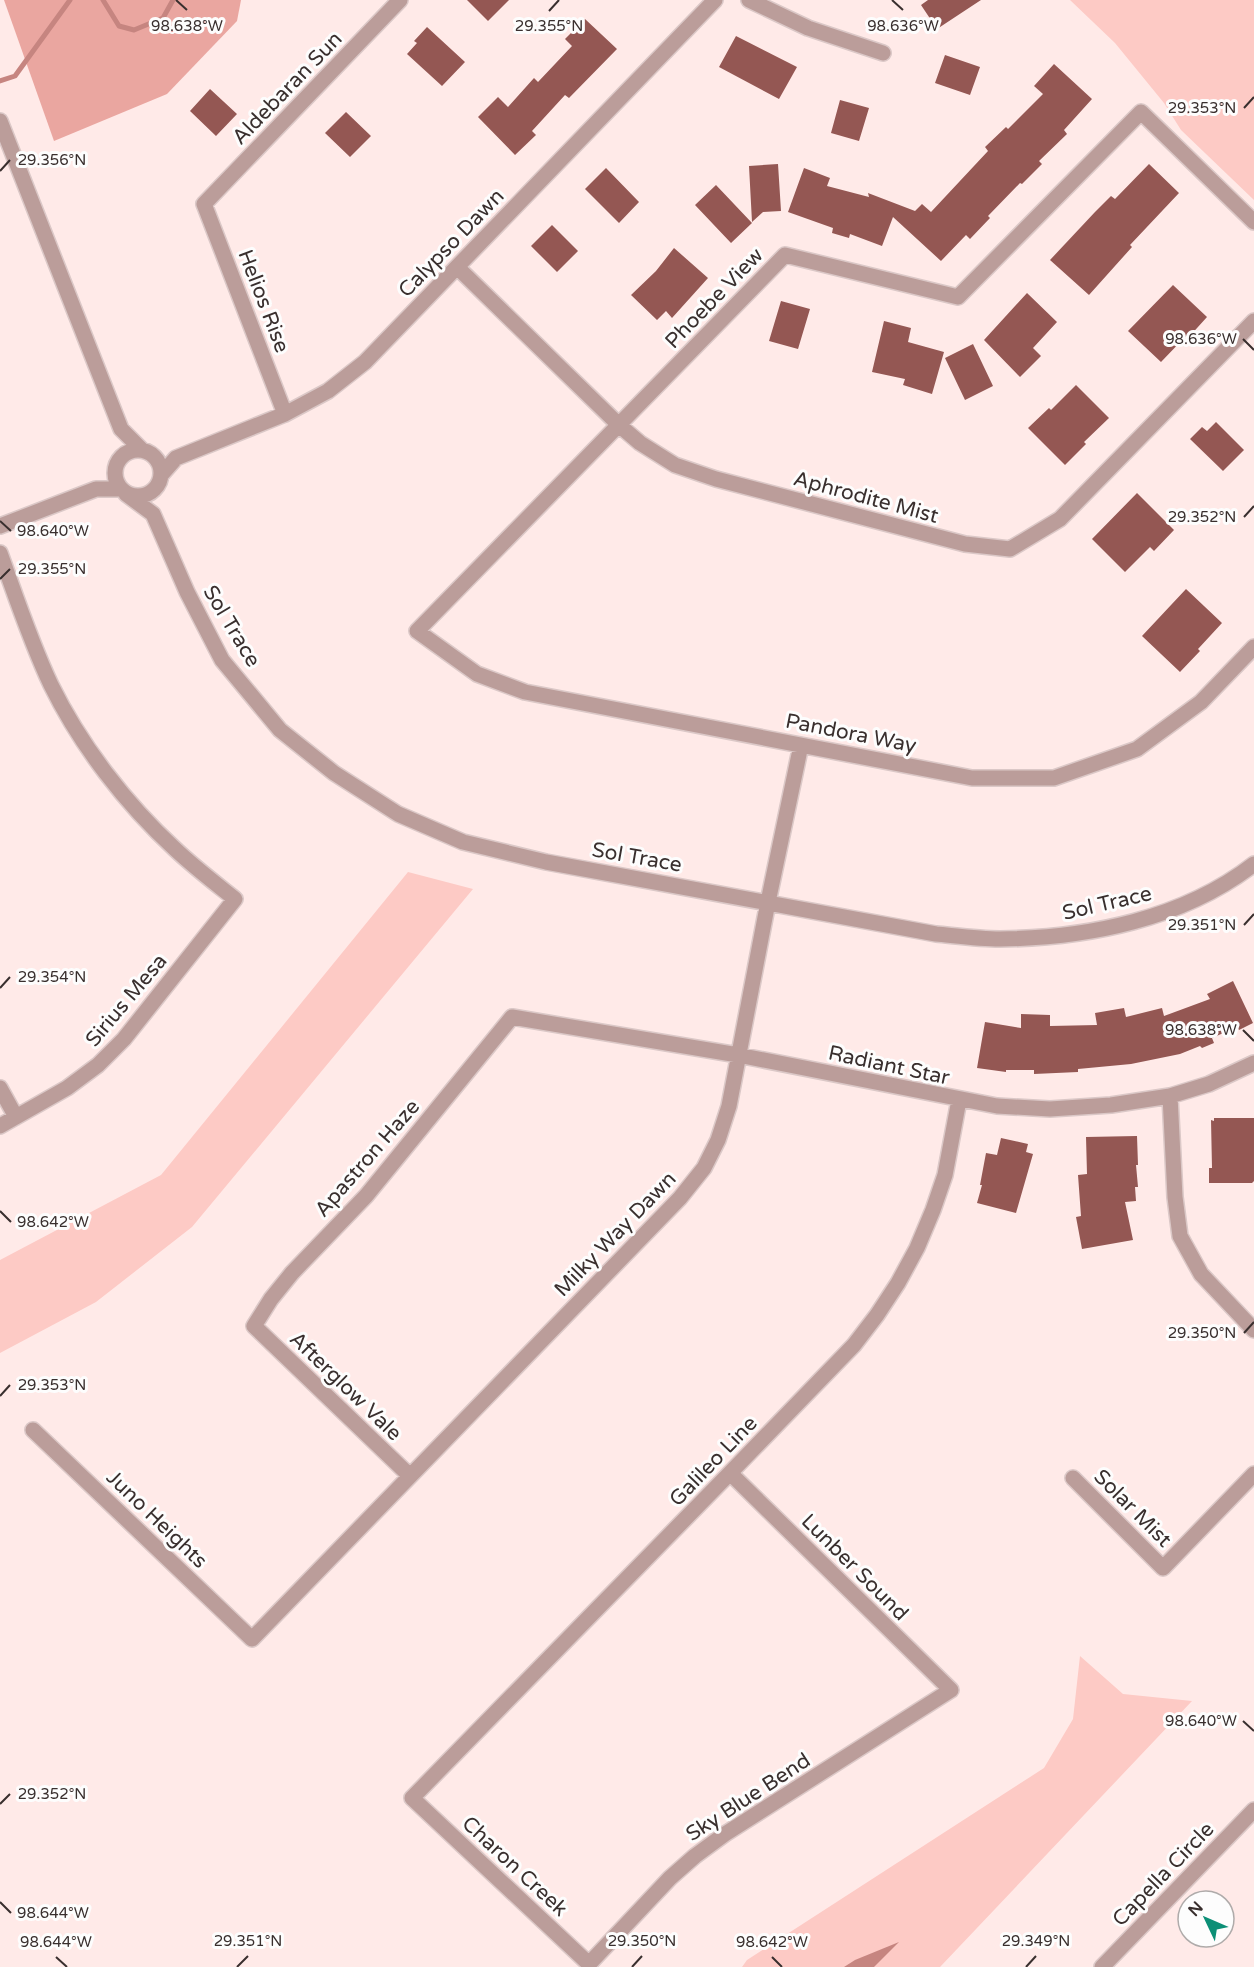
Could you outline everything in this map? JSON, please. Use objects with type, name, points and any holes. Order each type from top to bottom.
[{"type":"street","name":"Aldebaran Sun","points":[[204,204],[400,0]]},
{"type":"street","name":"Calypso Dawn","points":[[160,479],[176,458],[285,414],[328,391],[365,362],[715,0]]},
{"type":"street","points":[[749,0],[808,28],[883,53]]},
{"type":"street","name":"Phoebe View","points":[[417,631],[785,255],[958,297],[1141,112],[1254,222]]},
{"type":"street","points":[[0,121],[121,429],[157,460],[160,479],[153,514]]},
{"type":"street","name":"Helios Rise","points":[[204,204],[285,414]]},
{"type":"street","name":"Aphrodite Mist","points":[[457,267],[620,425],[640,443],[675,465],[716,479],[964,544],[1010,549],[1060,519],[1254,321]]},
{"type":"street","points":[[121,429],[114,475],[123,491]]},
{"type":"street","points":[[96,489],[123,454],[130,451],[176,458]]},
{"type":"street","points":[[0,526],[96,489],[123,491],[141,496],[155,489],[160,479]]},
{"type":"street","name":"Sol Trace","points":[[123,491],[153,514],[187,592],[222,660],[280,730],[334,773],[398,814],[463,842],[546,862],[936,934],[997,939],[1050,937],[1106,929],[1148,918],[1203,896],[1254,864]]},
{"type":"street","name":"Sirius Mesa","points":[[0,553],[30,635],[52,686],[79,733],[111,779],[141,815],[175,849],[235,899],[124,1038],[98,1065],[67,1088],[0,1126]]},
{"type":"street","name":"Pandora Way","points":[[417,631],[477,674],[525,692],[972,778],[1054,778],[1137,749],[1201,702],[1254,647]]},
{"type":"street","name":"Milky Way Dawn","points":[[252,1638],[681,1198],[704,1168],[718,1140],[729,1106],[801,745]]},
{"type":"street","name":"Radiant Star","points":[[512,1017],[738,1055],[997,1106],[1050,1109],[1111,1105],[1170,1096],[1209,1084],[1254,1063]]},
{"type":"street","name":"Apastron Haze","points":[[254,1326],[271,1299],[292,1273],[366,1196],[512,1017]]},
{"type":"street","points":[[0,1088],[16,1117]]},
{"type":"street","points":[[1170,1096],[1175,1197],[1180,1236],[1201,1274],[1254,1330]]},
{"type":"street","name":"Galileo Line","points":[[412,1798],[854,1345],[898,1283],[916,1248],[945,1175],[959,1100]]},
{"type":"street","name":"Afterglow Vale","points":[[254,1326],[410,1476]]},
{"type":"street","name":"Juno Heights","points":[[33,1430],[252,1638]]},
{"type":"street","name":"Lunber Sound","points":[[730,1473],[951,1690]]},
{"type":"street","name":"Solar Mist","points":[[1073,1478],[1163,1568],[1254,1474]]},
{"type":"street","name":"Sky Blue Bend","points":[[590,1964],[670,1878],[695,1856],[724,1834],[951,1690]]},
{"type":"street","name":"Charon Creek","points":[[412,1798],[590,1964]]},
{"type":"street","name":"Capella Circle","points":[[1102,1967],[1254,1810]]},
{"type":"shaded area","points":[[4,0],[241,0],[237,21],[167,94],[54,141]]},
{"type":"shaded area","points":[[1070,0],[1254,0],[1254,200],[1181,130],[1164,103],[1115,43]]},
{"type":"shaded area","points":[[408,872],[473,889],[192,1227],[96,1302],[0,1353],[0,1260],[161,1175]]},
{"type":"shaded area","points":[[1080,1656],[1123,1694],[1192,1701],[940,1967],[742,1967],[747,1960],[1044,1768],[1073,1719]]},
{"type":"shaded area","points":[[899,1942],[874,1967],[844,1967],[855,1960]]},
{"type":"building","points":[[467,0],[509,0],[488,21]]},
{"type":"building","points":[[928,0],[981,0],[937,29],[921,5]]},
{"type":"building","points":[[585,19],[617,49],[569,98],[565,95],[532,131],[536,135],[515,155],[478,117],[498,97],[508,107],[534,78],[538,82],[572,46],[565,39]]},
{"type":"building","points":[[427,27],[465,62],[442,86],[407,54],[417,43],[414,41]]},
{"type":"building","points":[[736,36],[797,67],[779,99],[719,67]]},
{"type":"building","points":[[945,55],[980,67],[970,95],[935,83]]},
{"type":"building","points":[[1054,64],[1092,99],[1064,130],[1067,134],[1039,161],[1042,164],[988,216],[990,218],[970,239],[966,235],[941,261],[893,217],[882,246],[850,234],[849,238],[832,233],[833,228],[788,212],[804,168],[830,178],[827,186],[869,197],[868,193],[915,211],[922,204],[931,212],[988,151],[985,147],[1006,127],[1008,129],[1043,94],[1034,86]]},
{"type":"building","points":[[210,89],[237,114],[216,136],[190,111]]},
{"type":"building","points":[[840,100],[869,108],[859,141],[831,133]]},
{"type":"building","points":[[346,112],[371,136],[350,157],[325,133]]},
{"type":"building","points":[[778,164],[781,211],[763,212],[752,222],[749,166]]},
{"type":"building","points":[[1149,164],[1179,193],[1130,245],[1132,247],[1089,295],[1050,260],[1111,196],[1115,199]]},
{"type":"building","points":[[606,168],[639,202],[619,223],[585,189]]},
{"type":"building","points":[[716,185],[752,223],[731,243],[695,205]]},
{"type":"building","points":[[552,225],[578,251],[557,272],[531,246]]},
{"type":"building","points":[[674,248],[708,278],[672,318],[666,311],[657,320],[631,295],[656,271]]},
{"type":"building","points":[[1173,285],[1207,317],[1161,362],[1128,331]]},
{"type":"building","points":[[1027,293],[1057,322],[1033,348],[1041,356],[1020,377],[984,340]]},
{"type":"building","points":[[781,301],[810,309],[798,349],[769,341]]},
{"type":"building","points":[[884,321],[911,328],[908,342],[944,352],[932,394],[903,385],[905,379],[872,372]]},
{"type":"building","points":[[973,344],[993,386],[965,400],[945,358]]},
{"type":"building","points":[[1076,385],[1109,418],[1084,442],[1086,444],[1065,465],[1028,428],[1049,408],[1051,410]]},
{"type":"building","points":[[1216,422],[1244,450],[1223,471],[1190,439],[1202,427],[1207,431]]},
{"type":"building","points":[[1137,493],[1174,530],[1154,551],[1150,547],[1125,572],[1092,539]]},
{"type":"building","points":[[1186,589],[1222,623],[1180,672],[1142,636]]},
{"type":"building","points":[[1233,981],[1253,1023],[1212,1038],[1214,1043],[1202,1048],[1200,1046],[1180,1054],[1131,1064],[1078,1069],[1078,1072],[1034,1074],[1034,1070],[1006,1070],[1006,1072],[977,1068],[985,1022],[1021,1028],[1021,1014],[1050,1015],[1050,1026],[1097,1025],[1095,1013],[1124,1008],[1126,1017],[1162,1008],[1164,1016],[1210,999],[1207,994]]},
{"type":"building","points":[[1214,1118],[1254,1118],[1254,1181],[1252,1183],[1209,1183],[1209,1168],[1212,1168],[1211,1120],[1214,1121]]},
{"type":"building","points":[[1137,1136],[1136,1201],[1125,1202],[1133,1240],[1082,1249],[1076,1217],[1081,1216],[1078,1175],[1087,1174],[1086,1137]]},
{"type":"building","points":[[1001,1138],[1028,1144],[1026,1152],[1033,1154],[1016,1213],[977,1203],[986,1153],[997,1155]]},
{"type":"waterway","points":[[0,81],[15,76],[70,0]]},
{"type":"waterway","points":[[103,0],[119,26],[134,30],[163,18],[173,0]]}]
